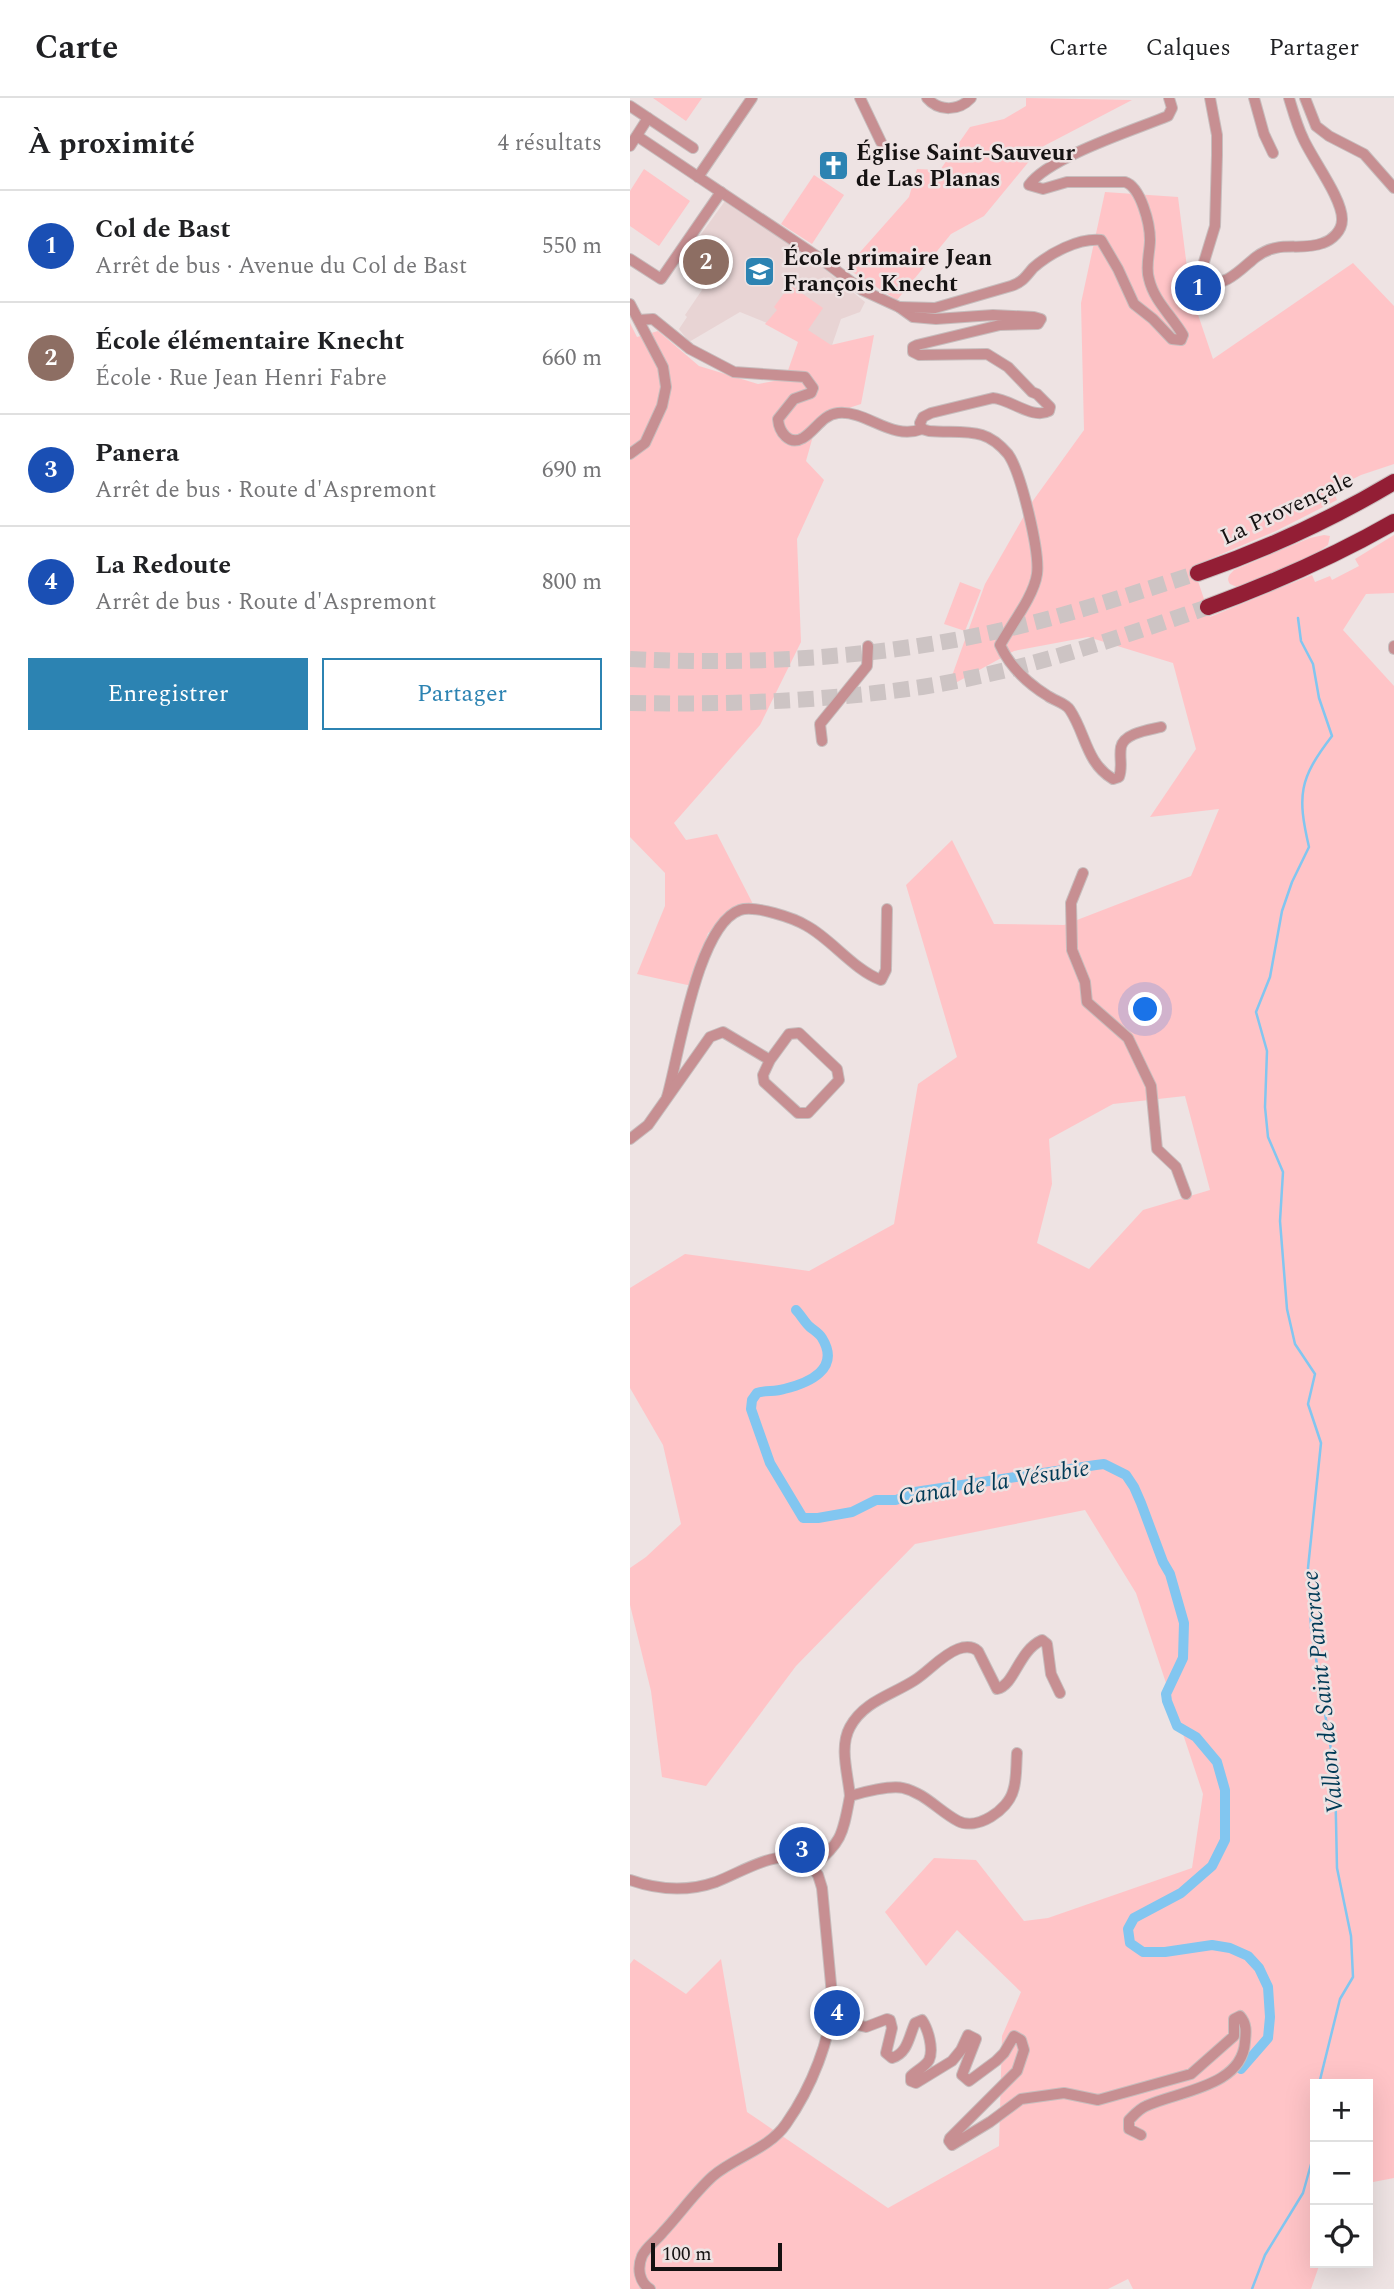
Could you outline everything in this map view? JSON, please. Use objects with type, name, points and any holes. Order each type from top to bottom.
[{"type":"highway","name":"La Provençale","points":[[1198,573],[1242,558],[1305,530],[1394,482]]},
{"type":"highway","points":[[1208,607],[1293,574],[1394,522]]},
{"type":"street","points":[[698,177],[752,98]]},
{"type":"street","points":[[860,98],[881,142]]},
{"type":"street","points":[[928,98],[941,108],[956,108],[971,98]]},
{"type":"street","points":[[899,307],[935,308],[1012,286],[1018,284],[1045,259],[1064,249],[1089,239],[1101,240],[1134,304],[1172,339],[1181,340],[1181,331],[1167,316],[1153,292],[1148,276],[1150,237],[1146,218],[1131,184],[1078,181],[1042,189],[1029,184],[1035,176],[1076,154],[1167,116],[1172,108],[1170,98]]},
{"type":"street","points":[[1210,98],[1218,144],[1216,226],[1203,273],[1209,281],[1221,282],[1268,250],[1285,245],[1323,243],[1331,239],[1341,227],[1338,203],[1303,138],[1289,98]]},
{"type":"street","points":[[1254,98],[1264,134],[1273,153]]},
{"type":"street","points":[[1305,98],[1316,126],[1364,154],[1394,188]]},
{"type":"street","points":[[630,106],[693,148]]},
{"type":"street","points":[[630,146],[648,118]]},
{"type":"street","points":[[637,136],[862,290],[899,307],[913,317],[993,315],[1039,318],[1041,321],[1033,324],[1000,325],[917,345],[913,347],[913,352],[919,355],[987,354],[998,359],[1037,394],[1050,407],[1049,411],[1043,415],[1001,398],[993,398],[931,413],[923,417],[920,423],[922,429]]},
{"type":"street","points":[[630,259],[661,279],[721,192]]},
{"type":"street","points":[[630,304],[663,367],[666,387],[662,406],[645,443],[630,454]]},
{"type":"street","points":[[639,320],[653,319],[690,349],[734,372],[805,377],[810,381],[813,388],[811,393],[794,399],[778,419],[779,429],[785,437],[794,440],[803,438],[819,422],[837,413],[847,413],[896,431],[912,433],[922,429],[981,435],[993,441],[1008,454],[1013,463],[1028,506],[1038,572],[1033,587],[1000,645],[1008,662],[1027,682],[1069,708],[1094,764],[1112,779],[1119,776],[1121,746],[1125,740],[1161,727]]},
{"type":"street","points":[[822,741],[820,724],[867,666],[869,646]]},
{"type":"street","points":[[1083,873],[1070,903],[1072,950],[1085,982],[1087,1002],[1128,1038],[1151,1086],[1157,1149],[1176,1167],[1186,1194]]},
{"type":"street","points":[[667,1097],[698,969],[715,933],[730,917],[739,910],[750,909],[792,919],[810,927],[856,964],[881,980],[886,970],[887,909]]},
{"type":"street","points":[[630,1139],[648,1125],[710,1037],[723,1032],[770,1060]]},
{"type":"street","points":[[799,1033],[837,1069],[839,1080],[808,1113],[798,1113],[764,1082],[763,1075],[770,1060],[789,1034],[799,1033]]},
{"type":"street","points":[[813,1866],[838,1843],[850,1796],[846,1737],[859,1714],[870,1704],[912,1682],[954,1650],[965,1647],[973,1647],[978,1651],[997,1689],[1007,1684],[1022,1656],[1042,1640],[1047,1644],[1051,1674],[1060,1693]]},
{"type":"street","points":[[850,1796],[899,1787],[917,1792],[968,1825],[985,1821],[1005,1805],[1013,1793],[1017,1754]]},
{"type":"street","points":[[630,1880],[660,1888],[690,1888],[715,1882],[762,1862],[783,1857],[804,1859],[813,1866],[818,1875],[824,1903],[832,1995],[830,2018],[817,2064],[786,2125],[774,2137],[713,2176],[646,2250],[639,2269],[643,2283],[650,2289]]},
{"type":"street","points":[[830,2018],[866,2027],[887,2019],[892,2028],[886,2053],[892,2058],[900,2054],[915,2023],[922,2020],[931,2051],[927,2062],[911,2076],[911,2081],[916,2083],[952,2061],[968,2035],[976,2039],[962,2076],[969,2081],[1004,2053],[1011,2038],[1014,2036],[1021,2040],[1024,2050],[1017,2071],[950,2138],[948,2141],[951,2146],[1021,2099],[1064,2093],[1098,2100],[1191,2074],[1234,2036],[1234,2019],[1240,2016],[1246,2030],[1245,2048],[1234,2068],[1220,2079],[1143,2107],[1129,2120],[1129,2129],[1141,2135]]},
{"type":"shaded area","points":[[653,98],[702,98],[686,121]]},
{"type":"shaded area","points":[[1026,98],[1132,100],[1040,148],[984,216],[951,234],[897,300],[846,268],[909,197],[917,169],[940,170],[970,127],[1004,119],[1026,106]]},
{"type":"shaded area","points":[[644,169],[690,201],[659,246],[630,226],[630,191]]},
{"type":"shaded area","points":[[814,175],[844,195],[812,244],[781,224]]},
{"type":"shaded area","points":[[1105,192],[1178,197],[1190,291],[1213,359],[1353,263],[1394,306],[1394,464],[1361,475],[1333,489],[1337,500],[1276,531],[1193,566],[1210,617],[1312,575],[1315,582],[1330,576],[1332,580],[1359,566],[1355,559],[1394,535],[1394,593],[1366,594],[1343,630],[1394,686],[1394,2178],[1373,2182],[1373,2079],[1310,2079],[1310,2268],[1318,2268],[1311,2289],[1133,2289],[1128,2279],[1108,2289],[630,2289],[630,1964],[634,1959],[686,1994],[721,1959],[747,2112],[888,2208],[999,2146],[1002,2036],[1021,1992],[957,1930],[926,1966],[885,1912],[934,1858],[976,1860],[1024,1921],[1048,1918],[1192,1868],[1203,1794],[1136,1593],[1085,1510],[915,1544],[796,1666],[706,1786],[662,1777],[651,1691],[630,1605],[630,1568],[646,1557],[681,1524],[663,1445],[630,1388],[630,1288],[685,1254],[809,1271],[894,1224],[918,1084],[957,1057],[906,885],[952,840],[994,924],[1064,925],[1191,876],[1219,809],[1150,817],[1196,749],[1173,663],[1088,637],[1014,651],[948,687],[985,584],[1032,502],[1084,430],[1081,303]],"holes":[[[1185,1096],[1210,1190],[1143,1210],[1089,1269],[1037,1243],[1052,1184],[1049,1139],[1113,1104]]]},
{"type":"shaded area","name":"École primaire Jean François Knecht","points":[[725,201],[817,263],[865,302],[860,312],[841,319],[829,354],[787,331],[740,312],[689,342],[679,329],[702,290],[701,282],[704,278],[681,262]]},
{"type":"shaded area","points":[[790,285],[823,308],[808,330],[831,345],[874,335],[861,404],[818,418],[806,461],[824,480],[797,539],[801,642],[760,725],[674,823],[686,840],[717,834],[753,904],[708,933],[692,986],[637,974],[665,906],[665,873],[630,837],[630,323],[637,337],[658,331],[699,366],[758,384],[785,379],[798,342],[765,324],[777,310],[774,307]]},
{"type":"shaded area","points":[[1330,536],[1328,545],[1308,559],[1239,588],[1230,584],[1229,577],[1234,570],[1310,538]]},
{"type":"shaded area","points":[[960,582],[981,590],[965,631],[944,624]]},
{"type":"waterway","name":"Vallon de Saint Pancrace","points":[[1298,618],[1301,641],[1313,664],[1319,698],[1332,736],[1307,776],[1302,800],[1309,847],[1282,911],[1270,977],[1256,1012],[1267,1051],[1265,1107],[1268,1137],[1283,1172],[1280,1221],[1287,1309],[1295,1344],[1315,1374],[1308,1404],[1321,1443],[1308,1568],[1311,1628],[1335,1774],[1337,1868],[1351,1936],[1353,1977],[1340,1999],[1320,2079]]},
{"type":"waterway","name":"Canal de la Vésubie","points":[[796,1310],[822,1338],[828,1358],[825,1366],[820,1373],[803,1383],[781,1390],[757,1393],[752,1400],[751,1409],[770,1463],[803,1518],[852,1512],[876,1500],[896,1500],[915,1492],[1104,1464],[1126,1475],[1134,1487],[1170,1574],[1184,1623],[1183,1658],[1166,1694],[1167,1701],[1177,1726],[1196,1737],[1217,1762],[1225,1790],[1225,1840],[1212,1866],[1181,1893],[1134,1918],[1128,1929],[1130,1943],[1143,1952],[1165,1952],[1212,1945],[1230,1948],[1248,1956],[1259,1968],[1268,1987],[1268,2038],[1241,2069]]},
{"type":"waterway","name":"Vallon de Saint Pancrace","points":[[1252,2289],[1265,2255],[1303,2193],[1310,2168]]},
{"type":"tunnel","points":[[630,659],[783,659],[834,656],[936,643],[1036,622],[1198,573]]},
{"type":"tunnel","points":[[630,703],[776,701],[849,696],[959,681],[1031,664],[1208,607]]},
{"type":"place","name":"Église Saint-Sauveur de Las Planas","points":[[833,166]]},
{"type":"place","name":"École élémentaire Knecht","points":[[706,262]]},
{"type":"place","name":"École primaire Jean François Knecht","points":[[760,271]]},
{"type":"place","name":"Col de Bast","points":[[1198,288]]},
{"type":"place","name":"Panera","points":[[802,1850]]},
{"type":"place","name":"La Redoute","points":[[837,2013]]}]
